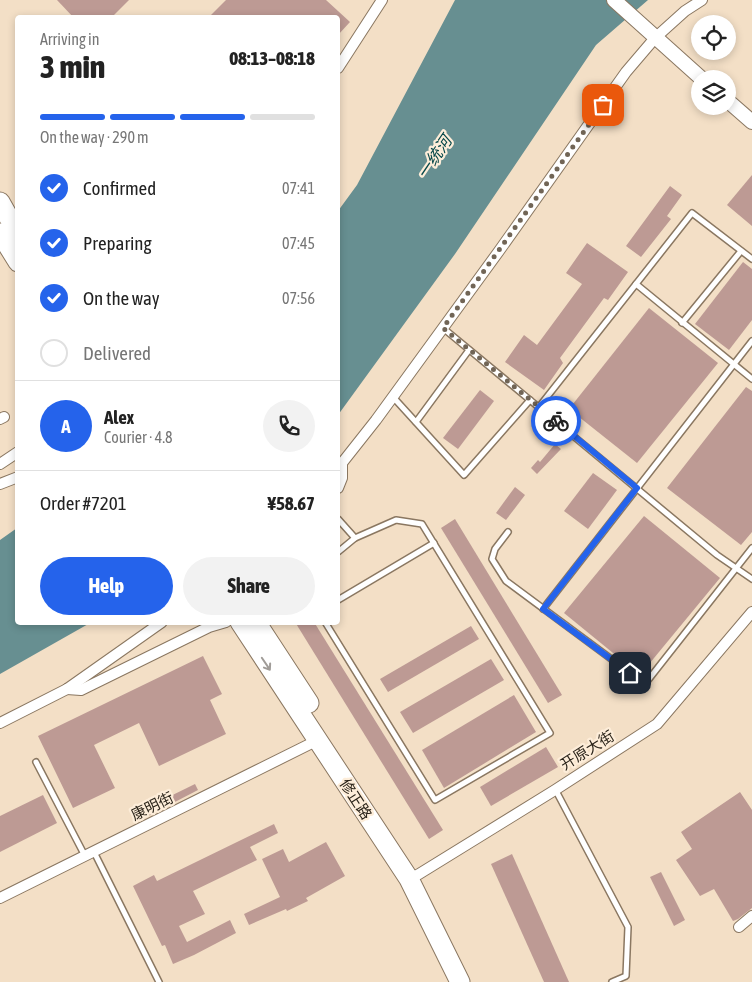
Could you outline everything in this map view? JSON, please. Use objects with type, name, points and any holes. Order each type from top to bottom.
[{"type":"highway","points":[[0,202],[15,229]]},
{"type":"highway","points":[[0,233],[15,257]]},
{"type":"highway","name":"修正路","points":[[242,625],[318,740],[414,876],[460,982]]},
{"type":"highway","name":"修正路","points":[[258,625],[414,876],[472,982]]},
{"type":"street","points":[[340,65],[382,0]]},
{"type":"street","points":[[614,0],[692,70]]},
{"type":"street","points":[[340,483],[342,478],[340,465],[500,251],[626,72],[655,38],[685,10],[702,0]]},
{"type":"street","points":[[736,108],[752,122]]},
{"type":"street","points":[[0,464],[15,454]]},
{"type":"street","points":[[0,484],[15,478]]},
{"type":"street","name":"开原大街","points":[[414,876],[658,724],[752,612]]},
{"type":"street","points":[[0,723],[67,689],[158,625]]},
{"type":"street","points":[[67,689],[81,690],[216,625]]},
{"type":"street","name":"康明街","points":[[0,898],[318,740]]},
{"type":"street","points":[[739,927],[752,916]]},
{"type":"lane","points":[[539,407],[692,213],[752,259]]},
{"type":"lane","points":[[682,323],[741,250]]},
{"type":"lane","points":[[636,284],[752,380]]},
{"type":"lane","points":[[443,328],[717,555],[752,579]]},
{"type":"lane","points":[[543,609],[752,341]]},
{"type":"lane","points":[[416,422],[470,350]]},
{"type":"lane","points":[[392,397],[464,475],[530,400]]},
{"type":"lane","points":[[328,625],[435,800],[550,733],[422,524],[396,520],[355,538],[340,550]]},
{"type":"lane","points":[[340,521],[355,538]]},
{"type":"lane","points":[[508,532],[495,549],[492,558],[506,581],[645,684],[752,548]]},
{"type":"lane","points":[[340,599],[434,543]]},
{"type":"lane","points":[[36,762],[90,854],[159,982]]},
{"type":"lane","points":[[555,789],[628,927],[626,976],[612,982]]},
{"type":"water","name":"一统河","points":[[455,0],[648,0],[596,45],[455,254],[340,412],[340,208],[357,185]]},
{"type":"water","points":[[15,529],[15,625],[86,625],[0,674],[0,540]]},
{"type":"building","points":[[57,0],[129,0],[114,15],[71,15]]},
{"type":"building","points":[[226,0],[326,0],[350,22],[340,33],[340,15],[211,15]]},
{"type":"building","points":[[752,175],[752,226],[727,205]]},
{"type":"building","points":[[670,186],[682,195],[667,216],[671,219],[641,257],[626,246]]},
{"type":"building","points":[[587,243],[628,272],[608,300],[604,298],[560,358],[563,363],[544,390],[505,362],[524,335],[537,345],[582,284],[566,273]]},
{"type":"building","points":[[743,262],[752,269],[752,320],[729,350],[695,324]]},
{"type":"building","points":[[649,308],[718,363],[637,463],[569,409]]},
{"type":"building","points":[[746,387],[752,391],[752,532],[741,545],[667,488]]},
{"type":"building","points":[[480,390],[494,401],[458,449],[443,438]]},
{"type":"building","points":[[555,444],[561,449],[537,474],[531,468],[538,460],[540,462]]},
{"type":"building","points":[[593,473],[617,490],[588,529],[564,511]]},
{"type":"building","points":[[515,487],[525,495],[506,520],[496,513]]},
{"type":"building","points":[[644,516],[720,578],[640,675],[564,613]]},
{"type":"building","points":[[455,519],[562,695],[548,703],[441,528]]},
{"type":"building","points":[[297,625],[316,625],[443,830],[429,839]]},
{"type":"building","points":[[471,626],[479,639],[388,692],[380,679]]},
{"type":"building","points":[[203,656],[222,694],[210,700],[226,734],[159,766],[139,723],[94,745],[115,788],[73,808],[38,736]]},
{"type":"building","points":[[491,659],[504,680],[413,733],[400,712]]},
{"type":"building","points":[[514,695],[536,732],[444,788],[422,750]]},
{"type":"building","points":[[546,747],[558,767],[491,806],[480,787]]},
{"type":"building","points":[[195,784],[198,790],[146,817],[142,810]]},
{"type":"building","points":[[740,792],[752,810],[752,908],[733,921],[714,889],[700,896],[676,860],[692,849],[681,832]]},
{"type":"building","points":[[43,795],[57,823],[0,852],[0,816]]},
{"type":"building","points":[[274,824],[278,833],[250,847],[257,860],[193,891],[205,914],[179,926],[187,942],[230,920],[236,933],[173,964],[165,945],[162,946],[133,886],[154,875],[157,881]]},
{"type":"building","points":[[326,842],[345,876],[306,898],[308,901],[249,925],[244,914],[280,897],[262,859],[283,849],[289,862]]},
{"type":"building","points":[[512,854],[569,982],[544,982],[491,864]]},
{"type":"building","points":[[661,872],[685,920],[674,926],[650,877]]},
{"type":"way so far","points":[[556,421],[443,328],[603,105]]},
{"type":"route","points":[[556,421],[637,488],[543,609],[630,673]]}]
